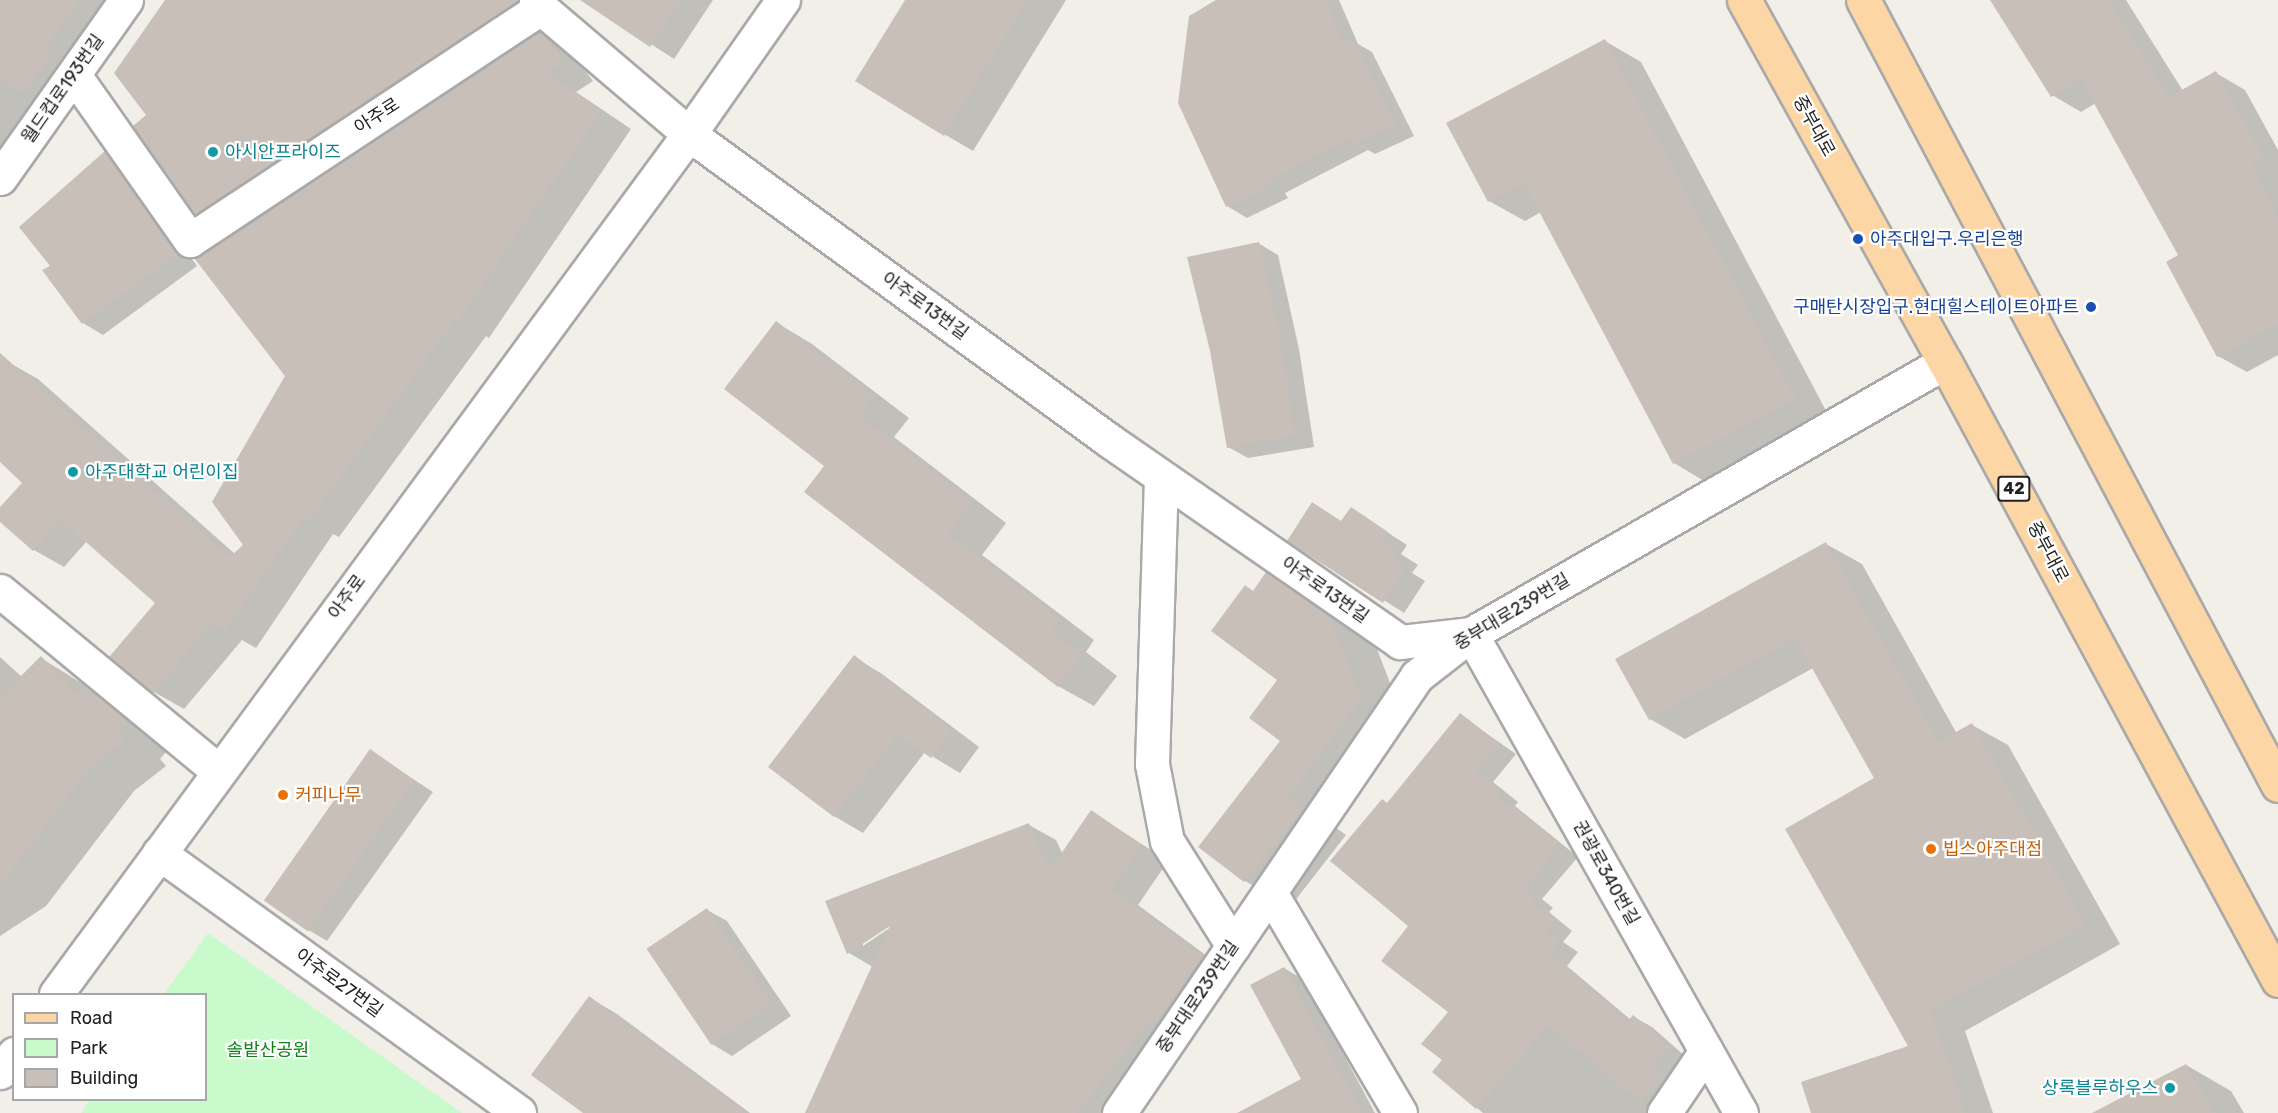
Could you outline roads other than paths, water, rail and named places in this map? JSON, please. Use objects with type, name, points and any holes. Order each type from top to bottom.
[{"type":"main road","points":[[1863,0],[2278,785]]},
{"type":"main road","name":"중부대로","points":[[1747,1],[1945,362],[2278,980]]},
{"type":"street","name":"월드컵로193번길","points":[[0,178],[126,0]]},
{"type":"street","name":"아주로","points":[[57,993],[689,134],[783,0]]},
{"type":"street","name":"아주로","points":[[74,75],[190,240],[538,4],[689,134]]},
{"type":"street","name":"아주로13번길","points":[[689,134],[1161,477],[1400,642],[1470,634]]},
{"type":"street","name":"중부대로239번길","points":[[1119,1113],[1417,676],[1470,634],[1945,362]]},
{"type":"street","points":[[1161,477],[1152,764],[1167,841],[1233,946]]},
{"type":"street","points":[[0,591],[218,771]]},
{"type":"street","name":"권광로340번길","points":[[1470,634],[1741,1113]]},
{"type":"street","name":"아주로27번길","points":[[159,852],[514,1112]]},
{"type":"street","points":[[1270,892],[1400,1113]]},
{"type":"street","points":[[1664,1113],[1706,1051]]},
{"type":"street","points":[[0,1072],[12,1056]]},
{"type":"place","name":"아시안프라이즈","points":[[213,152]]},
{"type":"place","name":"아주대입구.우리은행","points":[[1858,239]]},
{"type":"place","name":"구매탄시장입구.현대힐스테이트아파트","points":[[2091,307]]},
{"type":"place","name":"아주대학교 어린이집","points":[[73,472]]},
{"type":"place","name":"커피나무","points":[[283,795]]},
{"type":"place","name":"빕스아주대점","points":[[1931,849]]},
{"type":"place","name":"상록블루하우스","points":[[2170,1088]]},
{"type":"park label","name":"솔밭산공원","points":[[268,1050]]}]
